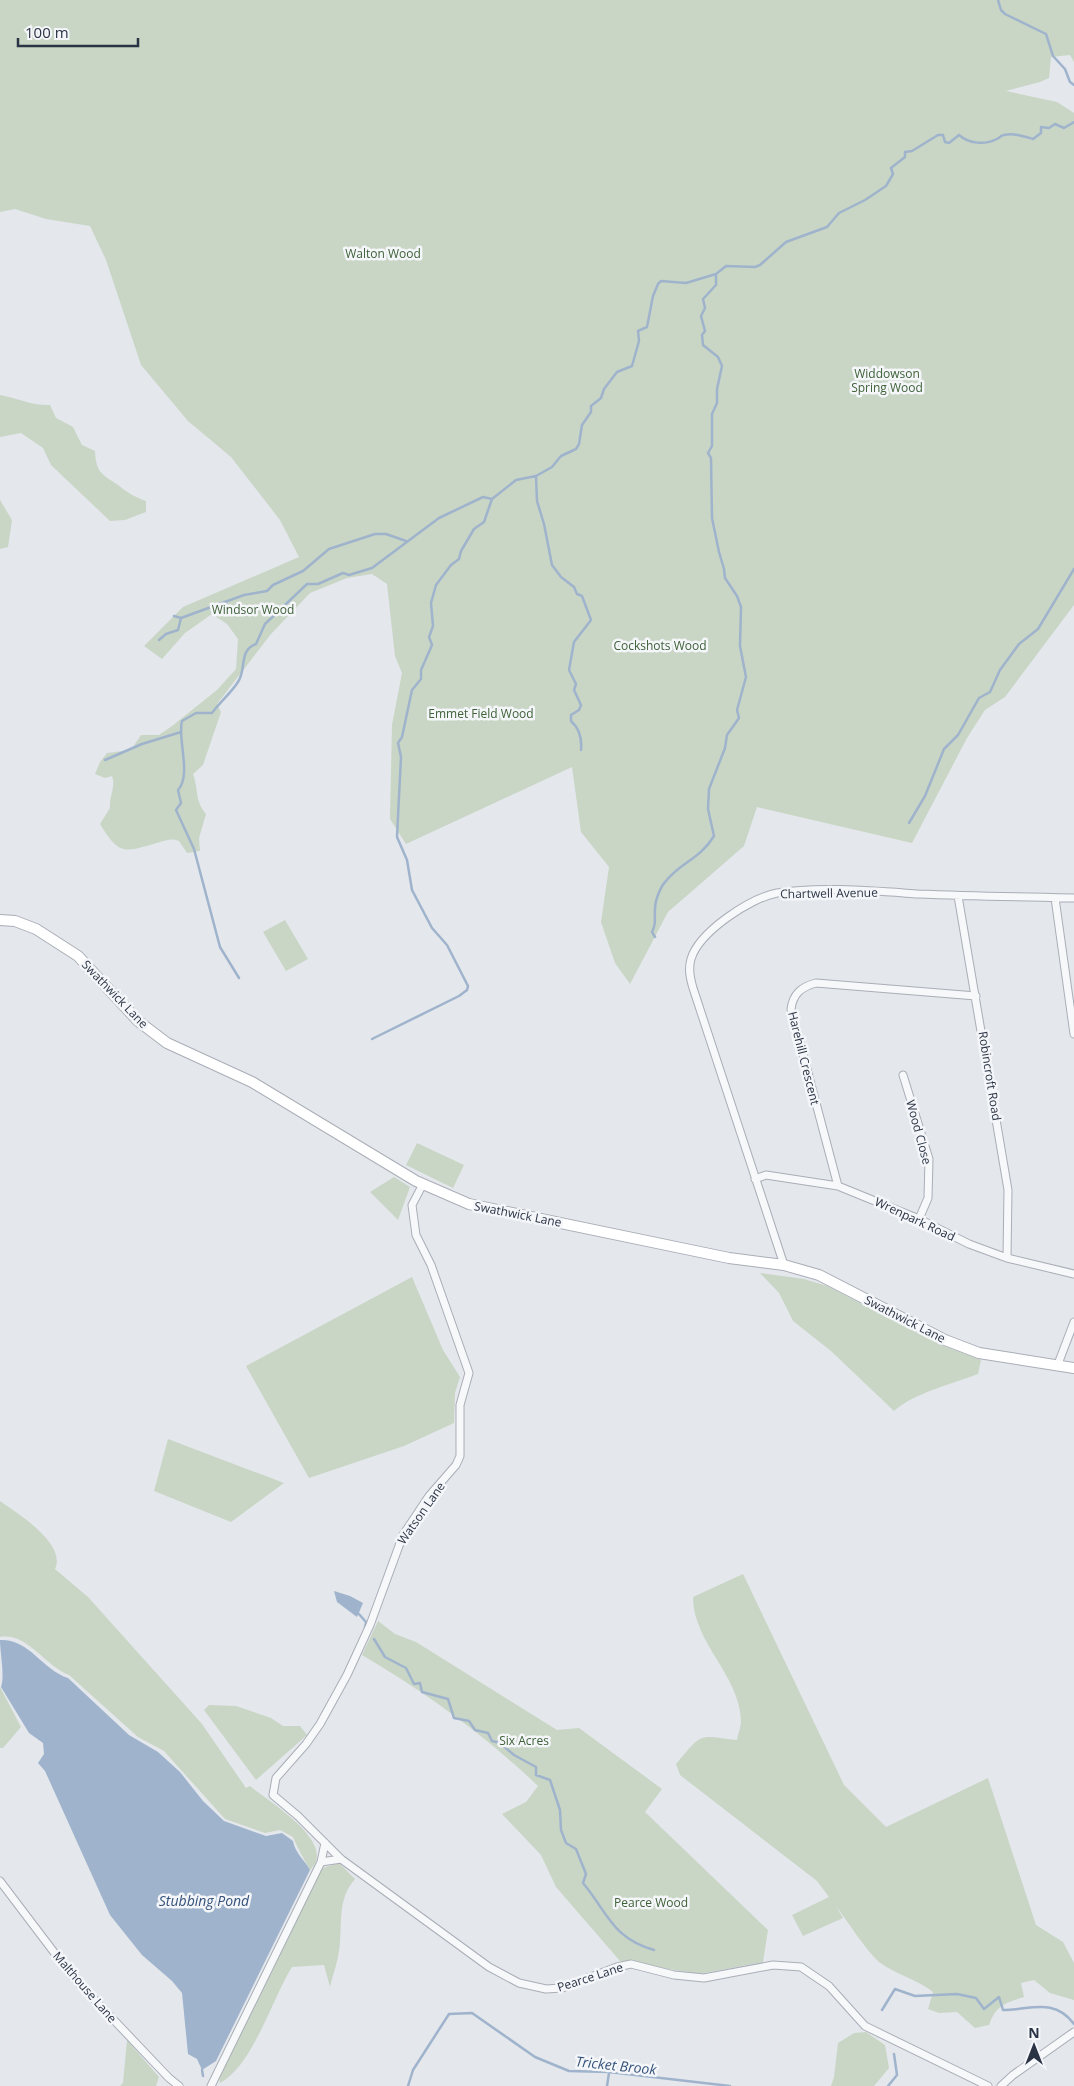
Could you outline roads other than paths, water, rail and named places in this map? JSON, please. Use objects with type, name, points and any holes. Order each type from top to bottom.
[{"type":"street","name":"Chartwell Avenue","points":[[784,1265],[689,972],[692,957],[702,939],[742,909],[774,894],[792,891],[870,891],[958,896],[1074,898]]},
{"type":"street","name":"Robincroft Road","points":[[958,896],[1008,1190],[1007,1258]]},
{"type":"street","points":[[1054,898],[1074,1034]]},
{"type":"street","name":"Swathwick Lane","points":[[0,920],[22,923],[53,938],[78,956],[138,1021],[167,1043],[252,1082],[320,1125],[423,1184],[483,1209],[556,1221],[729,1258],[784,1265],[819,1275],[945,1340],[979,1353],[1074,1368]]},
{"type":"street","name":"Harehill Crescent","points":[[838,1186],[791,1009],[792,998],[804,986],[816,983],[976,996]]},
{"type":"street","name":"Wood Close","points":[[903,1075],[929,1160],[928,1198],[919,1219]]},
{"type":"street","name":"Wrenpark Road","points":[[755,1179],[766,1175],[838,1186],[919,1219],[969,1244],[1007,1258],[1074,1274]]},
{"type":"street","name":"Watson Lane","points":[[341,1859],[326,1842],[273,1794],[276,1778],[306,1744],[320,1724],[370,1626],[403,1535],[429,1496],[456,1465],[460,1456],[460,1405],[469,1373],[431,1266],[416,1235],[412,1205],[423,1184]]},
{"type":"street","points":[[1058,1364],[1074,1322]]},
{"type":"street","points":[[210,2086],[321,1862],[326,1842]]},
{"type":"street","points":[[321,1862],[341,1859]]},
{"type":"street","name":"Pearce Lane","points":[[341,1859],[489,1967],[519,1983],[546,1989],[562,1988],[608,1970],[631,1964],[674,1975],[704,1978],[772,1965],[801,1967],[829,1986],[865,2026],[988,2086]]},
{"type":"street","name":"Malthouse Lane","points":[[0,1881],[72,1976],[169,2078],[180,2086]]},
{"type":"street","points":[[1001,2086],[1013,2075],[1071,2035]]},
{"type":"water","points":[[334,1591],[363,1603],[357,1617],[337,1602]]},
{"type":"water","name":"Stubbing Pond","points":[[0,1640],[10,1641],[28,1649],[50,1668],[68,1678],[129,1735],[158,1752],[180,1772],[203,1801],[224,1821],[266,1836],[282,1833],[293,1841],[298,1853],[310,1870],[216,2061],[202,2070],[197,2059],[188,2054],[182,1993],[172,1981],[142,1955],[110,1915],[45,1771],[38,1763],[44,1754],[43,1743],[29,1733],[1,1687]]},
{"type":"waterway","points":[[998,0],[1001,10],[1005,14],[1046,34],[1053,56],[1065,69],[1070,82],[1074,85]]},
{"type":"waterway","points":[[372,1039],[459,996],[467,990],[468,986],[447,945],[432,928],[412,890],[407,860],[397,837],[401,757],[398,743],[402,737],[412,690],[421,679],[421,670],[432,645],[429,637],[433,626],[431,603],[436,585],[451,565],[459,559],[461,551],[474,529],[484,522],[492,499],[516,480],[536,476],[552,467],[561,456],[576,449],[579,444],[582,425],[591,412],[591,406],[601,398],[604,389],[617,372],[632,366],[639,341],[638,331],[647,327],[653,296],[661,281],[686,283],[716,274],[726,266],[755,267],[760,265],[786,242],[827,227],[839,213],[865,200],[886,186],[893,174],[891,168],[905,157],[905,152],[912,151],[938,135],[943,135],[945,142],[949,143],[959,135],[977,143],[992,141],[1008,134],[1033,139],[1041,133],[1041,127],[1049,128],[1055,124],[1064,128],[1074,122]]},
{"type":"waterway","points":[[655,937],[652,932],[655,923],[655,906],[662,887],[677,870],[703,850],[714,836],[708,809],[709,789],[725,748],[727,735],[739,718],[737,710],[746,677],[740,646],[741,607],[737,596],[725,578],[712,518],[711,458],[708,453],[712,446],[712,414],[717,403],[717,389],[722,366],[718,357],[703,345],[702,335],[705,331],[701,316],[705,308],[703,299],[716,285],[716,274]]},
{"type":"waterway","points":[[536,476],[537,501],[544,524],[552,565],[561,577],[574,587],[577,594],[582,596],[591,620],[574,642],[569,670],[576,684],[574,690],[581,705],[579,710],[571,715],[571,721],[579,734],[581,750]]},
{"type":"waterway","points":[[239,978],[220,947],[194,849],[176,810],[181,803],[178,790],[184,775],[181,737],[182,721],[196,713],[212,713],[241,677],[247,651],[256,644],[265,624],[307,584],[318,584],[343,573],[349,575],[372,568],[439,518],[483,497],[492,499]]},
{"type":"waterway","points":[[159,640],[166,634],[178,630],[181,618],[244,595],[267,591],[273,585],[303,571],[329,549],[375,534],[386,534],[406,541]]},
{"type":"waterway","points":[[909,823],[925,796],[944,749],[958,735],[979,698],[990,692],[1000,670],[1019,644],[1038,629],[1074,569]]},
{"type":"waterway","points":[[174,616],[181,618]]},
{"type":"waterway","points":[[105,760],[142,744],[181,732]]},
{"type":"waterway","points":[[358,1613],[366,1622],[365,1628]]},
{"type":"waterway","points":[[374,1639],[385,1657],[406,1668],[414,1684],[420,1683],[422,1692],[448,1699],[454,1718],[469,1721],[475,1730],[488,1733],[492,1741],[500,1743],[514,1755],[536,1767],[536,1775],[550,1780],[560,1810],[561,1830],[566,1843],[576,1849],[586,1874],[583,1883],[620,1931],[629,1939],[654,1950]]},
{"type":"waterway","name":"Tricket Brook","points":[[882,2010],[895,1989],[915,1996],[957,1994],[976,1998],[984,2009],[999,1997],[1003,2010],[1032,2007],[1050,2008],[1058,2010],[1074,2024]]},
{"type":"waterway","name":"Tricket Brook","points":[[408,2086],[413,2070],[449,2014],[472,2013],[535,2057],[569,2071],[609,2072],[730,2086]]},
{"type":"waterway","name":"Tricket Brook","points":[[888,2086],[897,2075],[894,2054]]},
{"type":"waterway","name":"Tricket Brook","points":[[202,2070],[203,2076]]},
{"type":"waterway","points":[[607,2086],[609,2073]]},
{"type":"park label","name":"Walton Wood","points":[[383,253]]},
{"type":"park label","name":"Widdowson Spring Wood","points":[[887,380]]},
{"type":"park label","name":"Windsor Wood","points":[[253,609]]},
{"type":"park label","name":"Cockshots Wood","points":[[660,645]]},
{"type":"park label","name":"Emmet Field Wood","points":[[481,713]]},
{"type":"park label","name":"Six Acres","points":[[524,1740]]},
{"type":"park label","name":"Pearce Wood","points":[[651,1902]]}]
